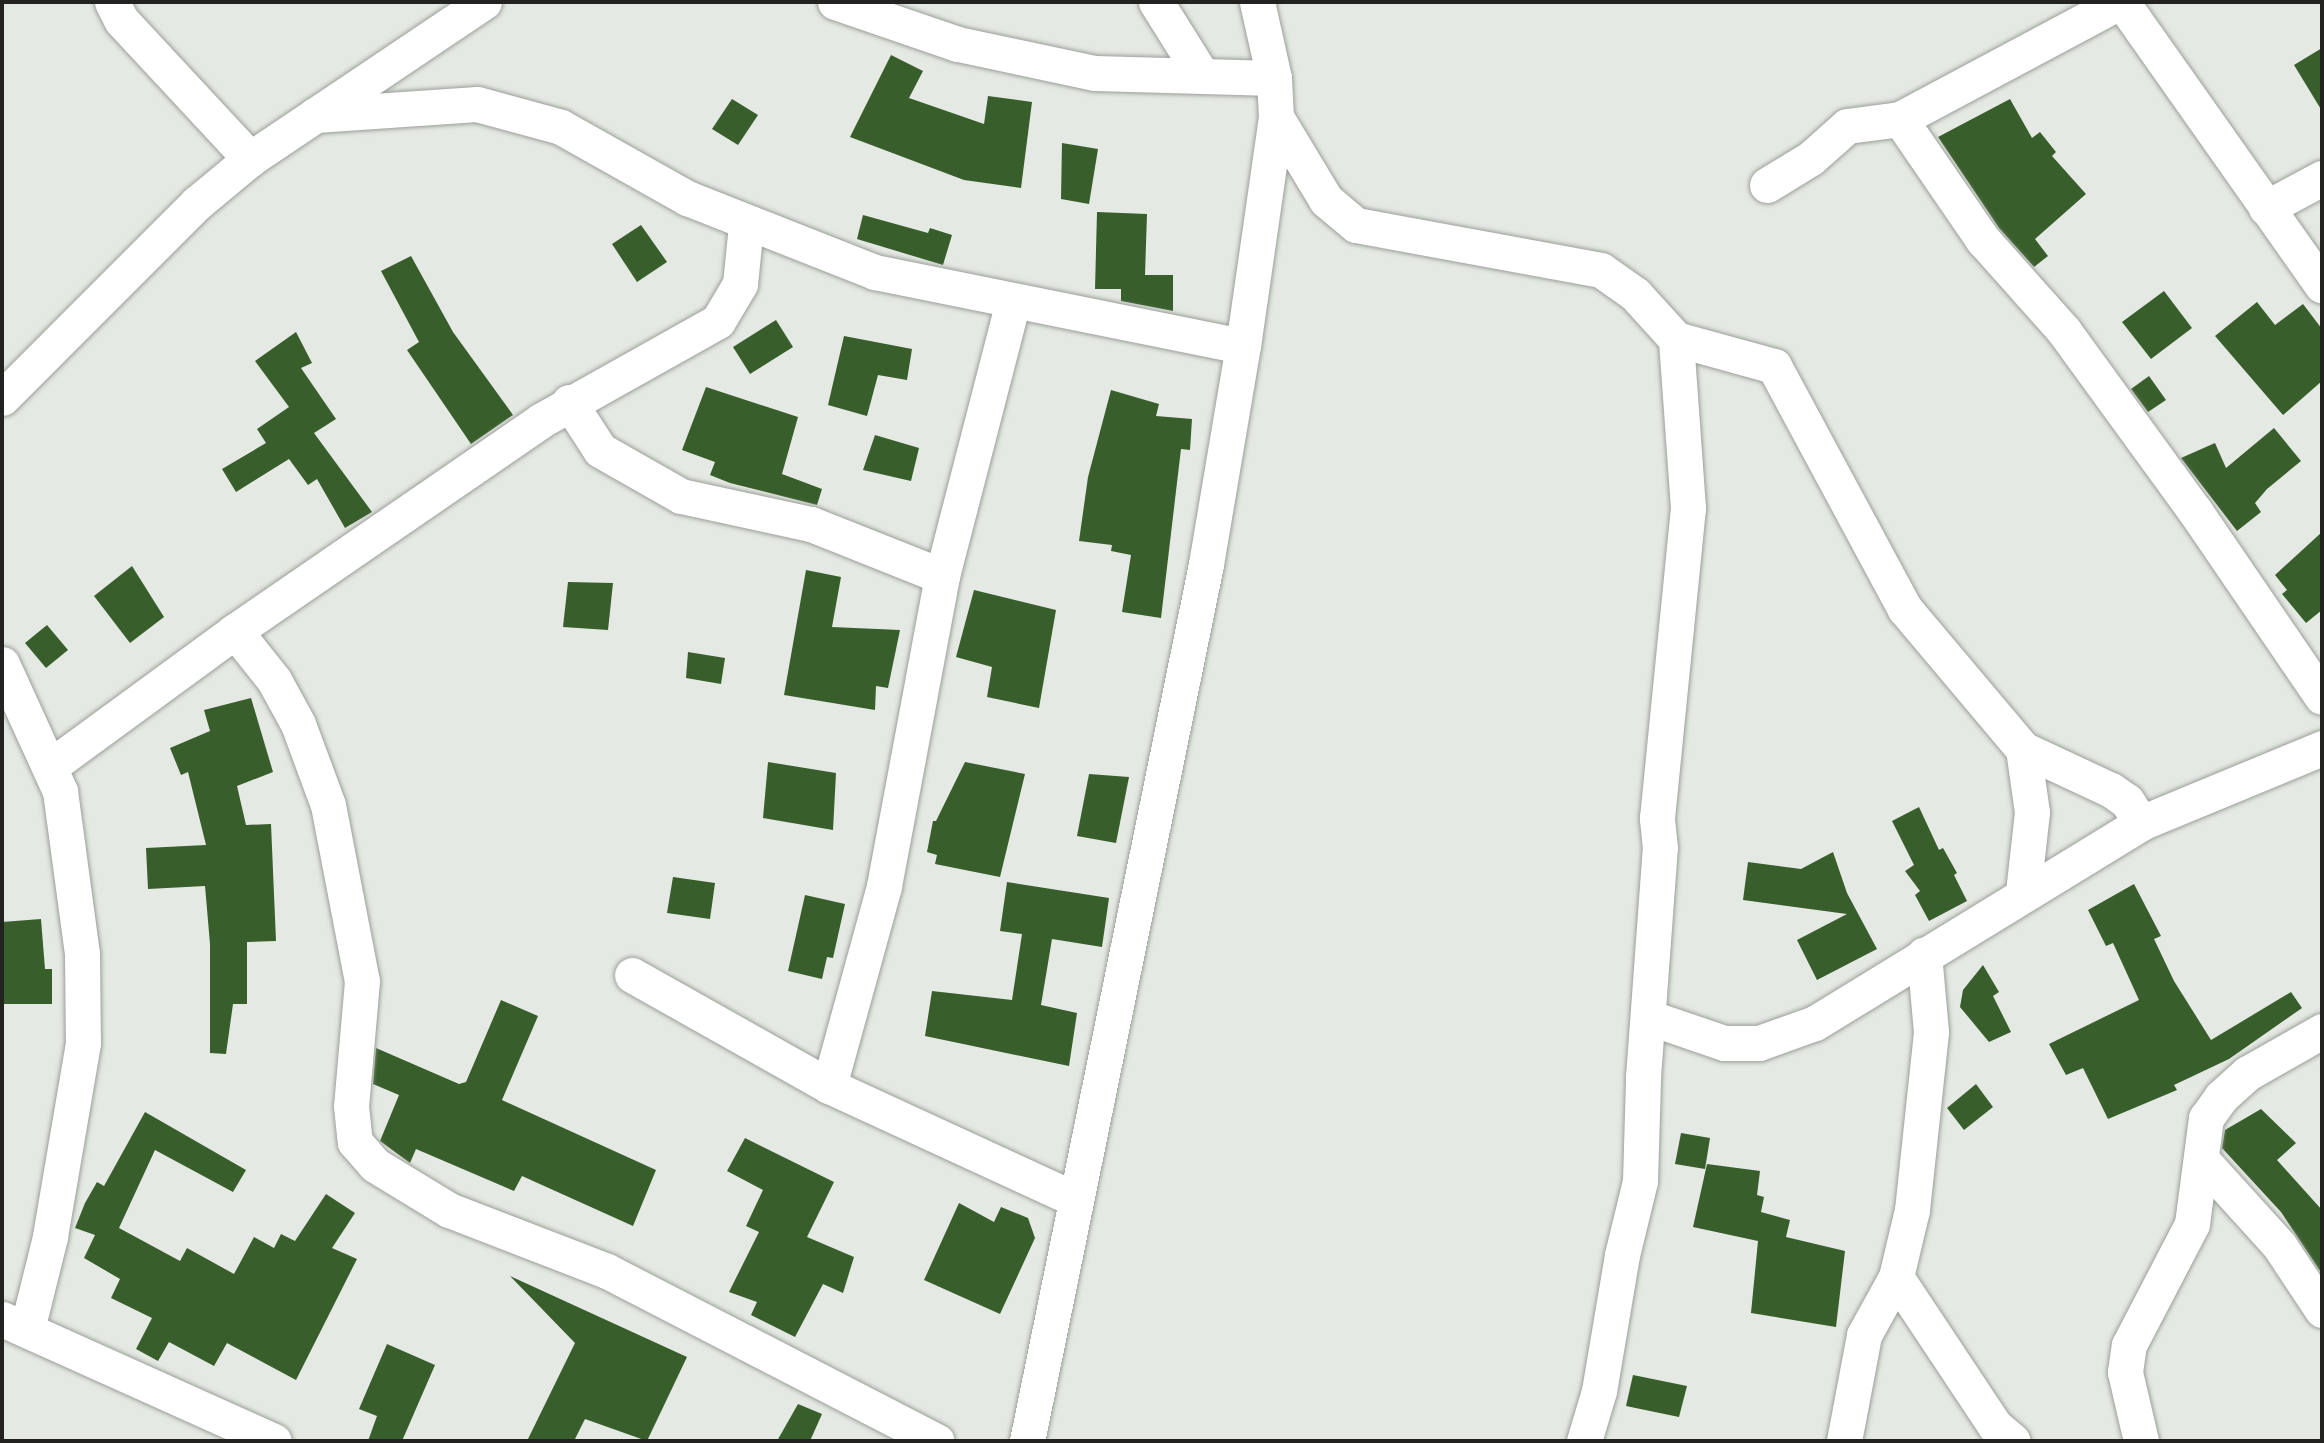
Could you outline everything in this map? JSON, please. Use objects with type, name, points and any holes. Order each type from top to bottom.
[{"type":"street","points":[[112,2],[121,20],[250,159]]},
{"type":"street","points":[[835,2],[958,44],[1095,73],[1274,78]]},
{"type":"street","points":[[1157,2],[1201,74]]},
{"type":"street","points":[[1027,1441],[1206,564],[1243,346],[1276,117],[1274,78],[1257,2]]},
{"type":"street","points":[[1767,185],[1811,158],[1846,126],[1900,119],[2121,2],[2322,285]]},
{"type":"street","points":[[2,398],[197,203],[250,159],[461,8]]},
{"type":"street","points":[[315,115],[477,104],[561,127],[687,198],[746,225],[875,272],[1013,302],[1145,324],[1243,346]]},
{"type":"street","points":[[1276,117],[1326,200],[1356,225],[1601,270],[1635,294],[1676,339],[1773,366],[1905,609],[2023,749],[2111,790],[2127,801],[2141,823]]},
{"type":"street","points":[[1900,119],[1983,240],[2094,373],[2322,697]]},
{"type":"street","points":[[2266,208],[2322,178]]},
{"type":"street","points":[[52,765],[235,631],[569,402],[718,321],[740,284],[746,225]]},
{"type":"street","points":[[829,1086],[884,886],[942,576],[1013,302]]},
{"type":"street","points":[[1584,1441],[1599,1391],[1622,1255],[1640,1181],[1660,848],[1657,818],[1688,508],[1676,339]]},
{"type":"street","points":[[569,402],[600,450],[681,496],[811,524],[942,576]]},
{"type":"street","points":[[235,631],[274,680],[298,724],[328,805],[362,981],[351,1106],[355,1142],[368,1157],[449,1210],[607,1271],[937,1441]]},
{"type":"street","points":[[2,664],[52,765],[60,791],[82,954],[83,1043],[50,1237],[14,1324],[274,1441]]},
{"type":"street","points":[[1648,1017],[1724,1043],[1759,1043],[1815,1023],[2023,892],[2141,823],[2322,748]]},
{"type":"street","points":[[2023,749],[2032,812],[2023,892]]},
{"type":"street","points":[[1844,1441],[1864,1335],[1896,1278],[1925,1120],[1931,1032],[1924,954]]},
{"type":"street","points":[[632,975],[829,1086],[1075,1199]]},
{"type":"street","points":[[2141,1441],[2124,1372],[2129,1345],[2192,1224],[2206,1118],[2221,1097],[2248,1073],[2322,1031]]},
{"type":"street","points":[[2201,1159],[2279,1245],[2322,1310]]},
{"type":"street","points":[[1896,1278],[1995,1426],[2013,1441]]},
{"type":"building","points":[[2322,48],[2322,111],[2294,65]]},
{"type":"building","points":[[891,55],[923,71],[909,98],[984,124],[988,96],[1032,102],[1021,188],[964,180],[850,137]]},
{"type":"building","points":[[732,99],[758,115],[738,145],[712,129]]},
{"type":"building","points":[[2010,99],[2032,138],[2040,132],[2056,152],[2052,156],[2086,194],[2035,239],[2048,256],[2034,267],[1999,228],[1938,137]]},
{"type":"building","points":[[1062,143],[1098,149],[1089,204],[1061,199]]},
{"type":"building","points":[[1097,212],[1147,214],[1145,275],[1173,275],[1173,311],[1121,301],[1121,289],[1095,289]]},
{"type":"building","points":[[863,215],[928,233],[930,228],[952,235],[943,265],[857,239]]},
{"type":"building","points":[[641,225],[667,262],[637,282],[612,244]]},
{"type":"building","points":[[411,256],[453,332],[513,415],[471,444],[407,350],[419,342],[381,271]]},
{"type":"building","points":[[2164,291],[2192,328],[2151,359],[2122,322]]},
{"type":"building","points":[[2257,302],[2275,325],[2303,304],[2322,329],[2322,381],[2283,415],[2215,336]]},
{"type":"building","points":[[776,320],[793,347],[750,374],[733,347]]},
{"type":"building","points":[[296,332],[312,363],[301,368],[336,419],[314,433],[372,512],[345,528],[317,479],[308,485],[289,459],[236,492],[222,469],[266,443],[257,429],[289,407],[255,361]]},
{"type":"building","points":[[844,336],[912,349],[907,380],[878,375],[867,416],[828,405]]},
{"type":"building","points":[[2149,376],[2166,400],[2148,412],[2131,389]]},
{"type":"building","points":[[706,387],[798,417],[782,474],[822,489],[817,505],[730,483],[710,475],[715,462],[682,450]]},
{"type":"building","points":[[1111,390],[1159,404],[1156,416],[1192,419],[1190,450],[1181,449],[1161,618],[1122,612],[1131,555],[1111,551],[1112,545],[1079,541],[1088,477]]},
{"type":"building","points":[[2274,428],[2301,461],[2267,489],[2255,503],[2261,512],[2237,531],[2181,458],[2215,443],[2226,468]]},
{"type":"building","points":[[875,435],[919,448],[911,481],[863,470]]},
{"type":"building","points":[[2322,532],[2322,610],[2306,623],[2282,594],[2287,590],[2275,575]]},
{"type":"building","points":[[132,566],[164,617],[130,643],[94,596]]},
{"type":"building","points":[[806,570],[841,577],[832,627],[900,630],[888,688],[876,686],[875,710],[784,695]]},
{"type":"building","points":[[568,582],[613,583],[608,630],[563,627]]},
{"type":"building","points":[[974,590],[1056,610],[1039,708],[987,697],[992,667],[956,657]]},
{"type":"building","points":[[47,625],[68,650],[46,668],[25,643]]},
{"type":"building","points":[[688,652],[725,658],[721,684],[686,678]]},
{"type":"building","points":[[251,698],[273,772],[237,786],[246,825],[271,824],[276,941],[247,942],[247,1004],[233,1004],[226,1054],[210,1053],[210,944],[205,886],[148,889],[146,848],[206,845],[188,772],[181,775],[170,748],[210,731],[204,710]]},
{"type":"building","points":[[768,762],[836,773],[833,830],[763,818]]},
{"type":"building","points":[[965,762],[1025,774],[1000,877],[935,864],[937,855],[927,852],[933,821],[936,821]]},
{"type":"building","points":[[1089,774],[1129,777],[1116,843],[1077,836]]},
{"type":"building","points":[[1919,807],[1939,850],[1943,848],[1957,873],[1954,875],[1967,901],[1929,921],[1915,895],[1920,891],[1905,871],[1914,865],[1892,821]]},
{"type":"building","points":[[1833,852],[1847,893],[1877,949],[1817,980],[1797,940],[1847,914],[1743,900],[1748,862],[1801,869]]},
{"type":"building","points":[[673,877],[715,883],[710,919],[667,913]]},
{"type":"building","points":[[1007,882],[1109,898],[1102,947],[1052,939],[1041,1005],[1077,1013],[1069,1066],[925,1036],[932,991],[1012,1000],[1022,934],[1000,931]]},
{"type":"building","points":[[2134,884],[2161,936],[2154,939],[2174,981],[2211,1040],[2291,992],[2302,1008],[2229,1059],[2174,1085],[2177,1090],[2108,1119],[2083,1068],[2066,1075],[2049,1044],[2139,1000],[2113,943],[2106,946],[2088,910]]},
{"type":"building","points":[[805,895],[845,904],[833,958],[827,957],[822,979],[788,971]]},
{"type":"building","points":[[41,919],[45,969],[52,969],[52,1004],[2,1004],[2,922]]},
{"type":"building","points":[[1983,965],[1999,992],[1993,996],[2011,1032],[1989,1042],[1960,1007],[1963,990]]},
{"type":"building","points":[[501,1000],[538,1016],[502,1100],[656,1170],[633,1226],[522,1176],[514,1191],[416,1149],[410,1163],[380,1141],[399,1095],[373,1084],[376,1048],[459,1084],[466,1082]]},
{"type":"building","points":[[1976,1084],[1993,1107],[1964,1130],[1947,1108]]},
{"type":"building","points":[[2261,1109],[2296,1143],[2277,1160],[2322,1210],[2322,1274],[2281,1212],[2222,1148],[2225,1130]]},
{"type":"building","points":[[145,1112],[246,1170],[233,1192],[155,1150],[119,1228],[180,1261],[187,1248],[234,1274],[254,1237],[274,1248],[281,1234],[295,1241],[326,1194],[355,1213],[332,1248],[357,1259],[296,1380],[227,1343],[214,1366],[169,1342],[158,1361],[136,1349],[152,1318],[111,1298],[120,1279],[84,1258],[95,1235],[75,1228],[85,1203],[97,1182],[104,1186]]},
{"type":"building","points":[[1681,1133],[1710,1138],[1705,1169],[1675,1164]]},
{"type":"building","points":[[745,1138],[834,1182],[807,1237],[854,1257],[843,1293],[823,1284],[795,1337],[751,1315],[757,1302],[729,1292],[759,1232],[746,1226],[763,1190],[727,1171]]},
{"type":"building","points":[[1707,1164],[1760,1171],[1757,1195],[1764,1197],[1761,1212],[1790,1220],[1786,1237],[1845,1251],[1836,1327],[1751,1313],[1758,1241],[1693,1227]]},
{"type":"building","points":[[959,1203],[994,1222],[1001,1207],[1028,1218],[1035,1238],[1000,1314],[924,1280]]},
{"type":"building","points":[[510,1276],[687,1357],[647,1441],[585,1419],[574,1441],[527,1441],[575,1343]]},
{"type":"building","points":[[387,1344],[435,1365],[402,1441],[368,1441],[377,1416],[359,1409]]},
{"type":"building","points":[[1633,1375],[1687,1386],[1679,1417],[1626,1406]]},
{"type":"building","points":[[798,1404],[822,1414],[810,1441],[777,1441]]}]
